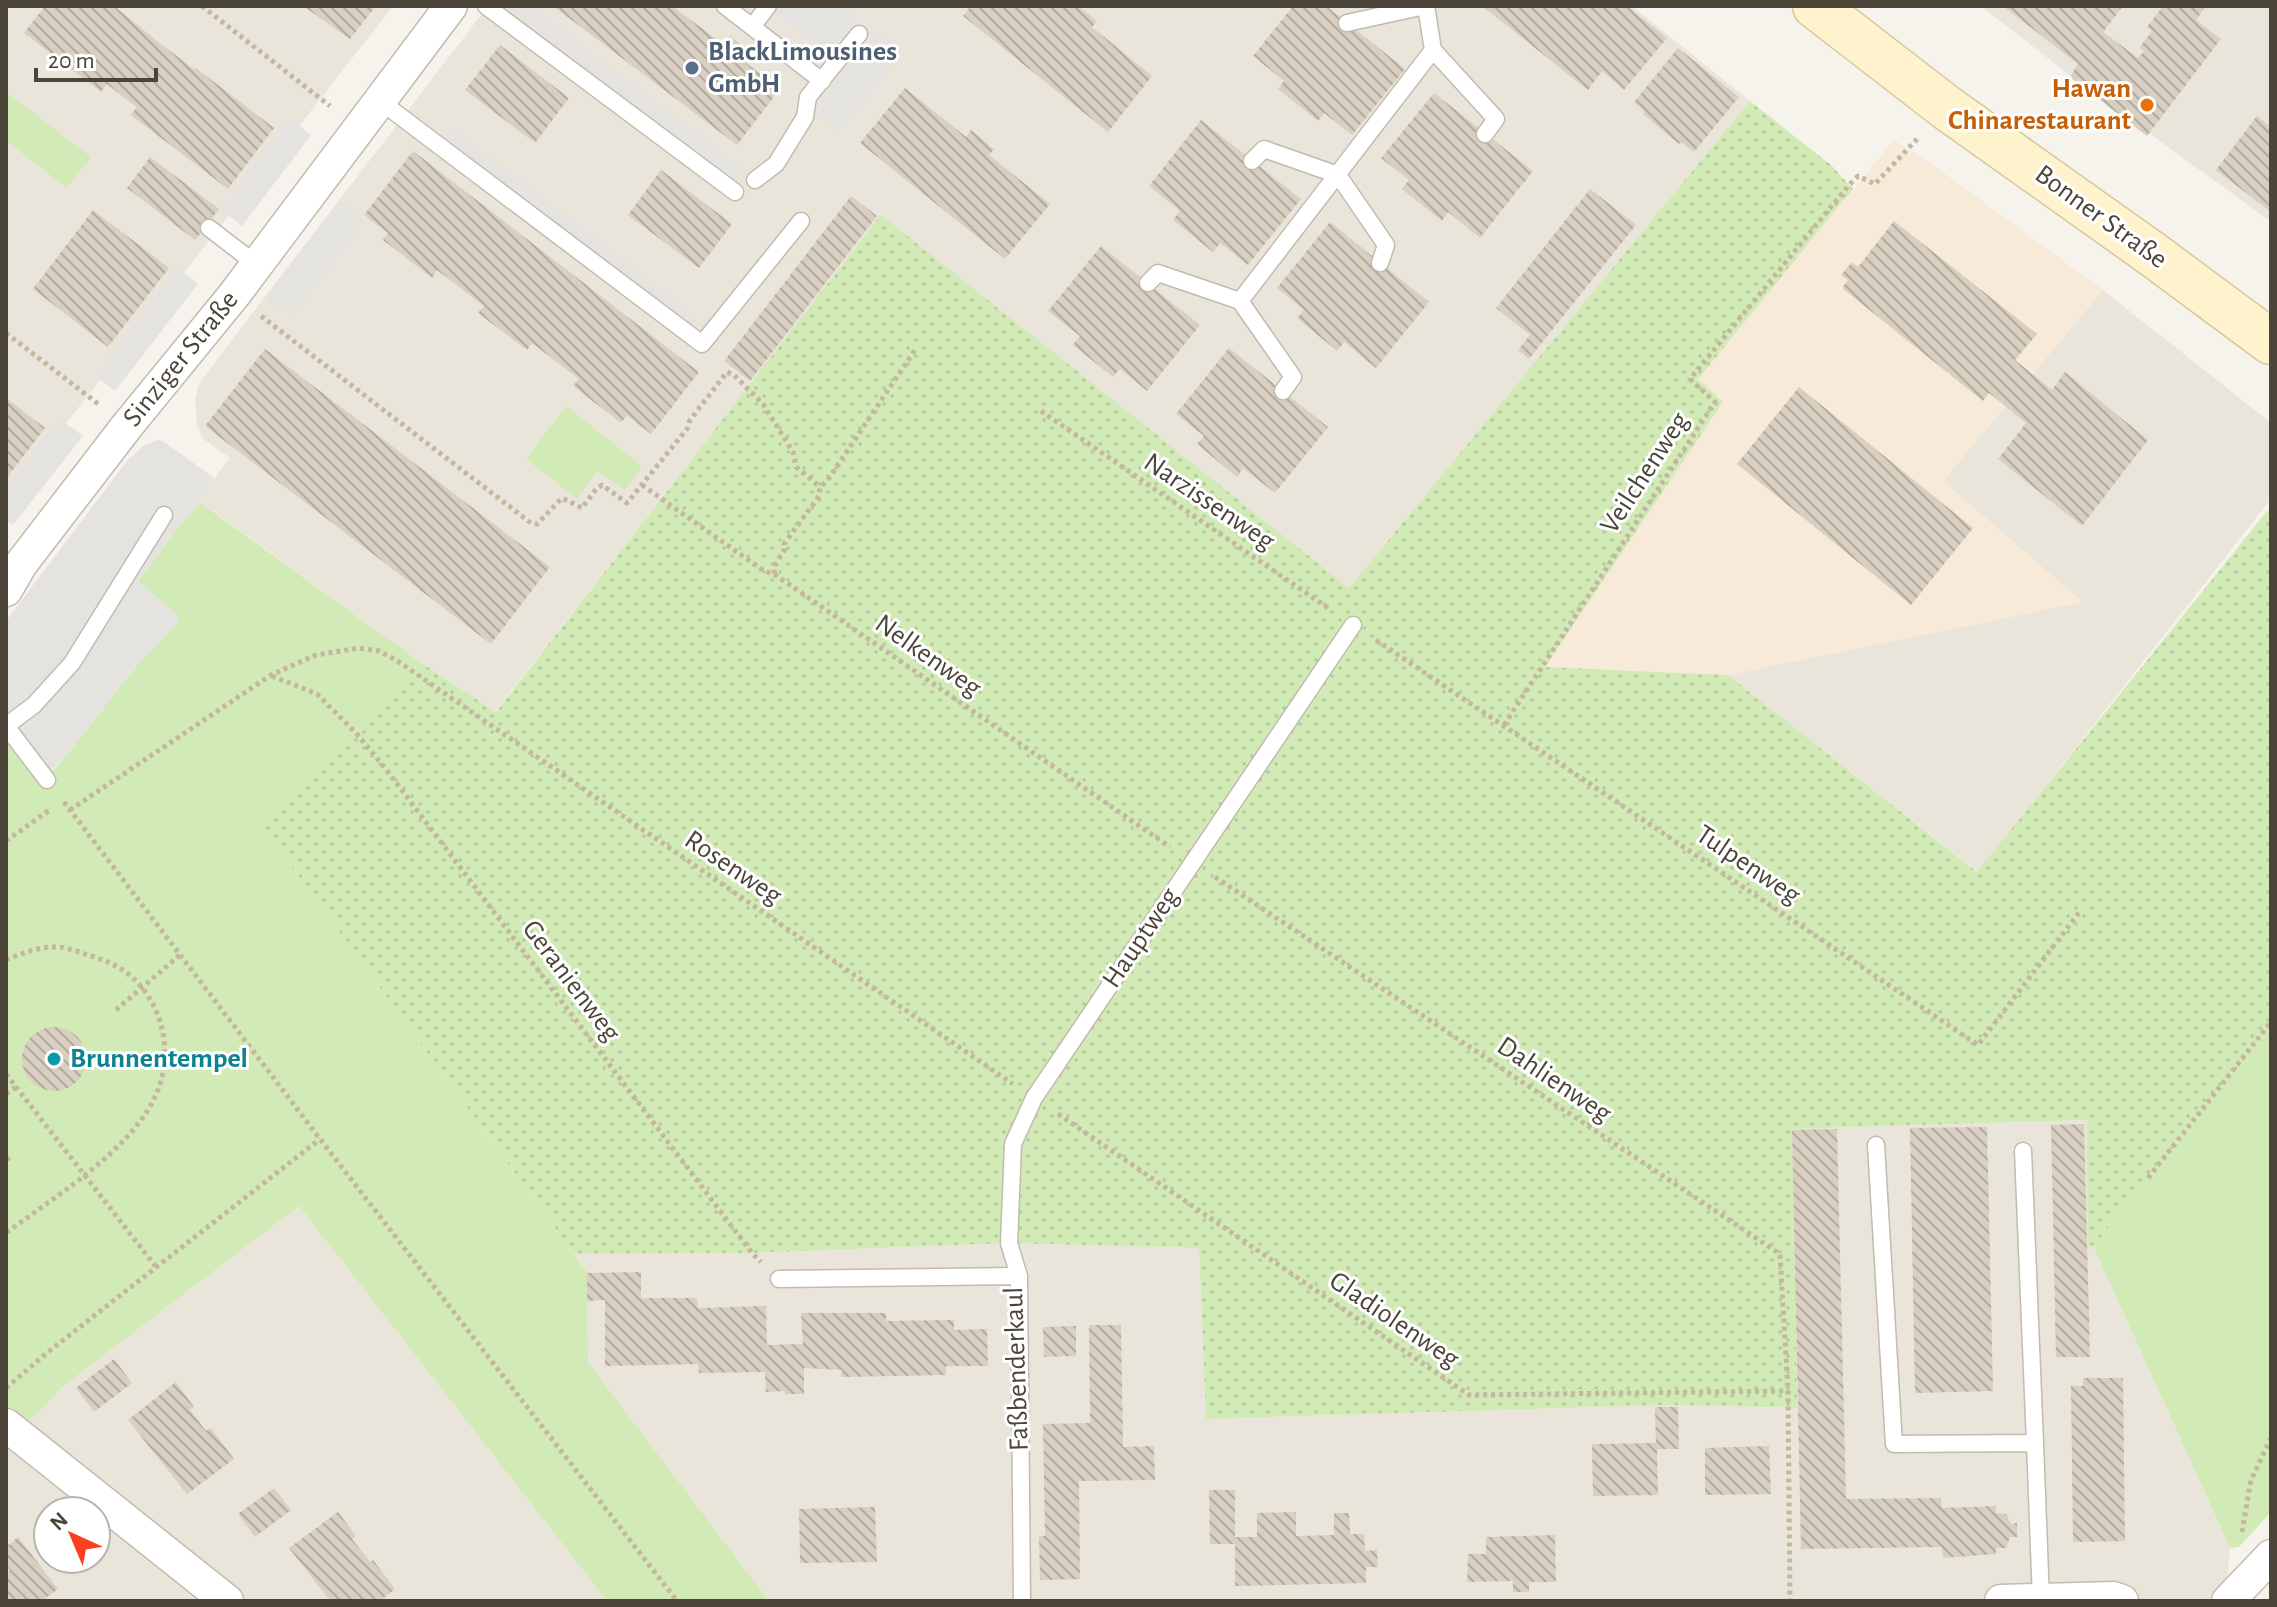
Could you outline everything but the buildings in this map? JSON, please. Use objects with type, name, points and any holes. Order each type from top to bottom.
[{"type":"main road","name":"Bonner Straße","points":[[1815,6],[1947,108],[2271,342]]},
{"type":"street","name":"Sinziger Straße","points":[[6,590],[20,557],[234,295],[451,6]]},
{"type":"street","points":[[6,1425],[227,1601]]},
{"type":"street","points":[[2228,1601],[2267,1561]]},
{"type":"street","points":[[2001,1601],[2113,1598],[2122,1601]]},
{"type":"lane","points":[[486,6],[735,192]]},
{"type":"lane","points":[[725,6],[822,81]]},
{"type":"lane","points":[[752,27],[768,6]]},
{"type":"lane","points":[[1347,23],[1425,6],[1433,50],[1496,119],[1485,134]]},
{"type":"lane","points":[[755,180],[776,164],[805,117],[808,97],[859,34]]},
{"type":"lane","points":[[1240,301],[1433,50]]},
{"type":"lane","points":[[380,101],[702,344],[801,221]]},
{"type":"lane","points":[[1252,161],[1264,149],[1338,175],[1386,245],[1380,263]]},
{"type":"lane","points":[[209,228],[256,264]]},
{"type":"lane","points":[[1148,283],[1158,273],[1240,301],[1293,377],[1283,391]]},
{"type":"lane","points":[[47,780],[6,726],[34,705],[72,663],[164,515]]},
{"type":"lane","name":"Hauptweg","points":[[1019,1276],[1009,1243],[1013,1144],[1034,1098],[1353,625]]},
{"type":"lane","points":[[1876,1145],[1894,1444],[2035,1443]]},
{"type":"lane","points":[[2023,1151],[2041,1600]]},
{"type":"lane","name":"Faßbenderkaul","points":[[779,1279],[1019,1276],[1022,1601]]},
{"type":"path","points":[[202,6],[359,129]]},
{"type":"path","name":"Veilchenweg","points":[[1504,725],[1715,402],[1690,379],[1849,185],[1858,176],[1875,184],[1947,108]]},
{"type":"path","points":[[234,295],[531,523],[537,524],[562,498],[582,508],[602,485],[627,503],[687,429],[690,420],[727,372],[734,375],[763,404],[793,452],[796,467],[820,487]]},
{"type":"path","points":[[6,333],[127,426]]},
{"type":"path","points":[[774,574],[776,563],[785,549],[784,544],[915,350]]},
{"type":"path","name":"Narzissenweg","points":[[1041,411],[1353,625]]},
{"type":"path","name":"Nelkenweg","points":[[642,485],[1192,862]]},
{"type":"path","name":"Tulpenweg","points":[[1353,625],[1978,1045],[2081,910]]},
{"type":"path","name":"Rosenweg","points":[[70,810],[271,675],[316,655],[359,648],[379,651],[1034,1098]]},
{"type":"path","name":"Geranienweg","points":[[271,675],[317,694],[357,734],[752,1253]]},
{"type":"path","points":[[6,841],[62,800],[677,1601]]},
{"type":"path","name":"Dahlienweg","points":[[1192,862],[1780,1254],[1788,1391]]},
{"type":"path","points":[[6,960],[31,950],[60,947],[110,962],[128,974],[155,1009],[164,1032],[167,1055],[161,1082],[144,1116],[121,1142],[83,1176],[6,1233]]},
{"type":"path","points":[[116,1010],[181,954]]},
{"type":"path","points":[[2148,1178],[2271,1022]]},
{"type":"path","points":[[6,1074],[156,1267]]},
{"type":"path","points":[[6,1094],[16,1087]]},
{"type":"path","name":"Gladiolenweg","points":[[1034,1098],[1469,1395],[1788,1391]]},
{"type":"path","points":[[6,1388],[320,1139]]},
{"type":"path","points":[[1788,1391],[1790,1601]]},
{"type":"path","points":[[2267,1561],[2240,1539],[2251,1480],[2271,1438]]},
{"type":"shaded area","points":[[6,6],[393,6],[6,500]]},
{"type":"shaded area","points":[[488,6],[1632,6],[1750,101],[1349,588],[881,216],[495,712],[420,662],[198,500],[230,458],[203,439],[197,424],[195,400],[199,383]]},
{"type":"shaded area","points":[[506,6],[531,6],[744,169],[734,181]]},
{"type":"shaded area","points":[[766,6],[845,6],[858,16],[830,54]]},
{"type":"shaded area","points":[[1981,6],[2271,6],[2271,222],[2067,73]]},
{"type":"shaded area","points":[[877,30],[903,51],[840,132],[813,111]]},
{"type":"shaded area","points":[[291,119],[311,135],[242,226],[221,210]]},
{"type":"shaded area","points":[[453,129],[698,317],[691,327],[445,139]]},
{"type":"shaded area","points":[[1894,140],[2103,290],[1943,481],[2083,602],[1728,675],[1545,667],[1723,402],[1697,379]]},
{"type":"shaded area","points":[[340,200],[366,221],[291,318],[265,297]]},
{"type":"shaded area","points":[[178,268],[198,284],[115,391],[95,376]]},
{"type":"shaded area","points":[[2103,290],[2271,423],[2271,499],[1978,872],[1728,675],[2082,602],[1943,481]]},
{"type":"shaded area","points":[[60,419],[83,436],[13,525],[6,520],[6,488]]},
{"type":"shaded area","points":[[158,440],[214,478],[198,500],[201,503],[184,520],[138,581],[179,616],[177,623],[133,670],[67,755],[42,779],[6,739],[6,621],[127,461],[144,445]]},
{"type":"shaded area","points":[[2088,1120],[2088,1246],[2093,1246],[2230,1548],[2225,1601],[769,1601],[588,1362],[587,1272],[574,1254],[752,1253],[1009,1243],[1199,1248],[1206,1419],[1668,1405],[1796,1408],[1791,1129]]},
{"type":"shaded area","points":[[299,1206],[607,1601],[6,1601],[6,1438],[38,1413],[61,1388]]},
{"type":"green space","points":[[6,92],[91,157],[67,188],[6,141]]},
{"type":"green space","points":[[1750,101],[1832,166],[1853,189],[1698,379],[1723,402],[1545,667],[1728,675],[1977,872],[2267,511],[2271,513],[2271,1027],[2093,1246],[2088,1246],[2087,1120],[1792,1129],[1797,1408],[1668,1405],[1206,1419],[1199,1248],[1009,1243],[752,1253],[574,1254],[261,824],[357,734],[420,662],[496,712],[881,215],[1349,588]]},
{"type":"green space","points":[[566,406],[642,466],[625,490],[597,471],[577,499],[526,459]]},
{"type":"green space","points":[[201,503],[420,662],[357,734],[261,824],[587,1272],[588,1362],[769,1601],[607,1601],[299,1206],[61,1388],[38,1413],[6,1438],[6,739],[24,756],[53,770],[135,668],[166,636],[178,616],[138,581],[184,520]]},
{"type":"green space","points":[[2271,1027],[2271,1512],[2239,1547],[2230,1548],[2093,1246]]},
{"type":"place","name":"BlackLimousines GmbH","points":[[692,68]]},
{"type":"place","name":"Hawan Chinarestaurant","points":[[2147,105]]},
{"type":"place","name":"Brunnentempel","points":[[54,1059]]}]
